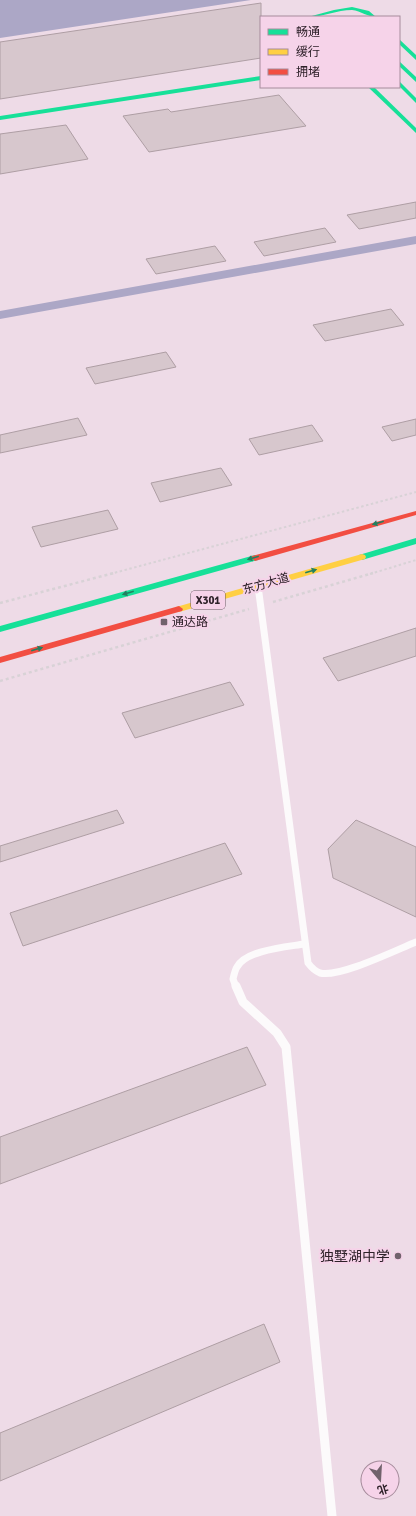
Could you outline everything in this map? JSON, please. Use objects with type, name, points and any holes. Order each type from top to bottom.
[{"type":"main road","points":[[339,0],[355,16]]},
{"type":"main road","points":[[327,6],[337,16]]},
{"type":"main road","points":[[315,16],[351,9],[368,11],[373,16]]},
{"type":"main road","points":[[400,42],[416,58]]},
{"type":"main road","points":[[400,64],[416,80]]},
{"type":"main road","points":[[0,118],[260,78]]},
{"type":"main road","points":[[400,84],[416,102]]},
{"type":"main road","points":[[372,88],[416,131]]},
{"type":"main road","name":"X301","points":[[0,629],[416,513]]},
{"type":"main road","name":"东方大道","points":[[0,660],[416,541]]},
{"type":"lane","points":[[258,586],[304,944],[308,963],[313,970],[322,974],[341,970],[416,942]]},
{"type":"lane","points":[[304,944],[268,950],[248,957],[237,966],[233,979],[243,1002],[277,1033],[286,1047],[332,1516]]},
{"type":"path","points":[[0,603],[416,492]]},
{"type":"path","points":[[0,681],[416,560]]},
{"type":"shaded area","points":[[0,0],[251,0],[0,38]]},
{"type":"building","points":[[261,3],[260,58],[0,99],[0,42]]},
{"type":"building","points":[[279,95],[306,126],[149,152],[123,116],[168,109],[171,112]]},
{"type":"building","points":[[66,125],[88,159],[0,174],[0,134]]},
{"type":"building","points":[[416,202],[416,218],[359,229],[347,215]]},
{"type":"building","points":[[325,228],[336,242],[264,256],[254,242]]},
{"type":"building","points":[[215,246],[226,261],[156,274],[146,259]]},
{"type":"building","points":[[391,309],[404,325],[325,341],[313,325]]},
{"type":"building","points":[[166,352],[176,367],[95,384],[86,368]]},
{"type":"building","points":[[78,418],[87,435],[0,453],[0,435]]},
{"type":"building","points":[[416,419],[416,435],[392,441],[382,427]]},
{"type":"building","points":[[312,425],[323,441],[259,455],[249,439]]},
{"type":"building","points":[[221,468],[232,485],[160,502],[151,483]]},
{"type":"building","points":[[108,510],[118,529],[41,547],[32,527]]},
{"type":"building","points":[[416,628],[416,656],[338,681],[323,658]]},
{"type":"building","points":[[230,682],[244,705],[135,738],[122,713]]},
{"type":"building","points":[[117,810],[124,823],[0,862],[0,846]]},
{"type":"building","points":[[356,820],[416,847],[416,917],[333,878],[328,849]]},
{"type":"building","points":[[225,843],[242,874],[23,946],[10,913]]},
{"type":"building","points":[[247,1047],[266,1085],[0,1184],[0,1137]]},
{"type":"building","points":[[264,1324],[280,1362],[0,1481],[0,1433]]},
{"type":"waterway","points":[[0,315],[416,240]]},
{"type":"traffic: fast","points":[[314,16],[334,11],[352,9],[367,12],[373,16]]},
{"type":"traffic: fast","points":[[400,42],[416,58]]},
{"type":"traffic: fast","points":[[400,64],[416,80]]},
{"type":"traffic: fast","points":[[0,118],[260,78]]},
{"type":"traffic: fast","points":[[400,84],[416,101]]},
{"type":"traffic: fast","points":[[372,88],[416,131]]},
{"type":"traffic: fast","points":[[362,557],[416,541]]},
{"type":"traffic: fast","points":[[0,629],[255,558]]},
{"type":"traffic: slow","points":[[179,609],[362,557]]},
{"type":"traffic: jam","points":[[255,558],[416,513]]},
{"type":"traffic: jam","points":[[0,660],[179,609]]},
{"type":"place","name":"通达路","points":[[164,622]]},
{"type":"place","name":"独墅湖中学","points":[[398,1256]]}]
